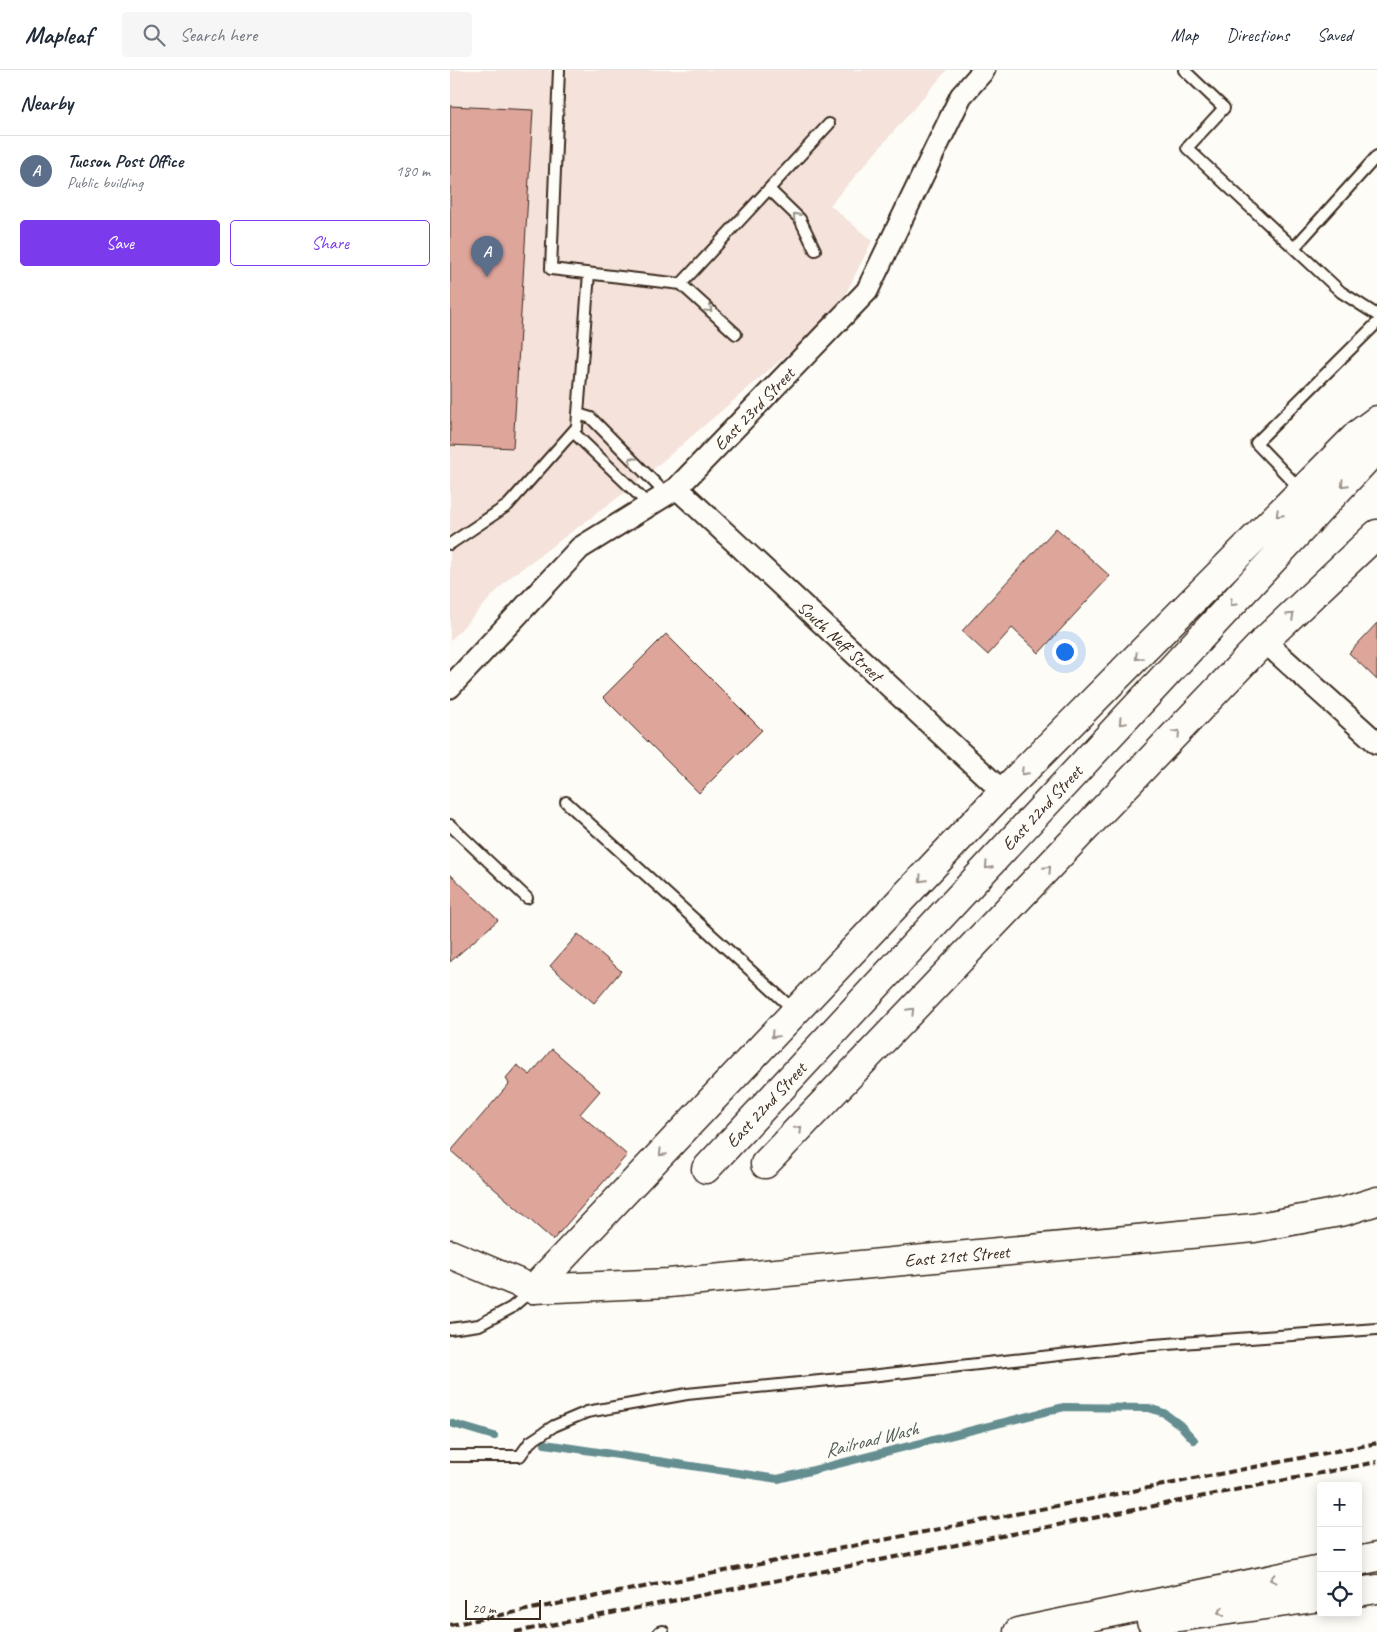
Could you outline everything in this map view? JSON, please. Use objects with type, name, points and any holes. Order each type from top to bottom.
[{"type":"main road","points":[[450,1254],[533,1289],[1004,792],[1358,434],[1377,420]]},
{"type":"main road","name":"East 22nd Street","points":[[706,1169],[1377,448]]},
{"type":"main road","points":[[765,1164],[1264,641],[1377,534]]},
{"type":"main road","name":"East 21st Street","points":[[533,1289],[669,1283],[1254,1228],[1346,1211],[1377,1202]]},
{"type":"main road","points":[[1362,1560],[1377,1557]]},
{"type":"main road","points":[[1018,1632],[1317,1570]]},
{"type":"main road","points":[[1362,1591],[1377,1589]]},
{"type":"main road","points":[[1078,1632],[1317,1598]]},
{"type":"street","name":"East 23rd Street","points":[[450,687],[580,548],[664,496],[867,292],[960,96],[984,70]]},
{"type":"street","name":"South Neff Street","points":[[664,496],[1004,792]]},
{"type":"street","points":[[1264,641],[1377,743]]},
{"type":"lane","points":[[559,70],[551,268],[681,284],[736,334]]},
{"type":"lane","points":[[1184,70],[1224,108],[1187,148],[1341,292],[1377,316]]},
{"type":"lane","points":[[681,284],[829,124]]},
{"type":"lane","points":[[1294,248],[1377,156]]},
{"type":"lane","points":[[768,189],[800,219],[815,250]]},
{"type":"lane","points":[[450,544],[508,504],[577,427],[589,273]]},
{"type":"lane","points":[[1302,491],[1256,443],[1377,323]]},
{"type":"lane","points":[[578,414],[591,418],[664,496]]},
{"type":"lane","points":[[573,432],[664,496]]},
{"type":"lane","points":[[566,802],[796,1012]]},
{"type":"lane","points":[[450,825],[527,898]]},
{"type":"lane","points":[[450,1330],[479,1325],[511,1308],[533,1289]]},
{"type":"lane","points":[[450,1456],[520,1456],[530,1442],[554,1426],[587,1412],[687,1394],[1140,1346],[1377,1329]]},
{"type":"shaded area","points":[[450,70],[947,70],[830,205],[872,241],[836,313],[631,488],[509,578],[450,641]]},
{"type":"building","points":[[450,106],[533,110],[513,448],[450,445]]},
{"type":"building","points":[[1056,528],[1110,576],[1039,653],[1012,628],[988,655],[962,631]]},
{"type":"building","points":[[1377,623],[1377,680],[1349,653]]},
{"type":"building","points":[[666,634],[762,730],[699,793],[603,697]]},
{"type":"building","points":[[450,874],[498,920],[450,962]]},
{"type":"building","points":[[578,934],[621,971],[594,1003],[550,966]]},
{"type":"building","points":[[552,1049],[600,1091],[580,1114],[627,1155],[553,1240],[451,1151],[509,1084],[506,1078],[517,1065],[530,1075]]},
{"type":"waterway","name":"Railroad Wash","points":[[545,1444],[778,1479],[1064,1407],[1149,1408],[1164,1413],[1180,1425],[1194,1440]]},
{"type":"waterway","name":"Railroad Wash","points":[[450,1423],[494,1436]]},
{"type":"railway","points":[[450,1625],[1377,1443]]},
{"type":"railway","points":[[515,1632],[1377,1462]]},
{"type":"place","name":"Tucson Post Office","points":[[487,277]]}]
